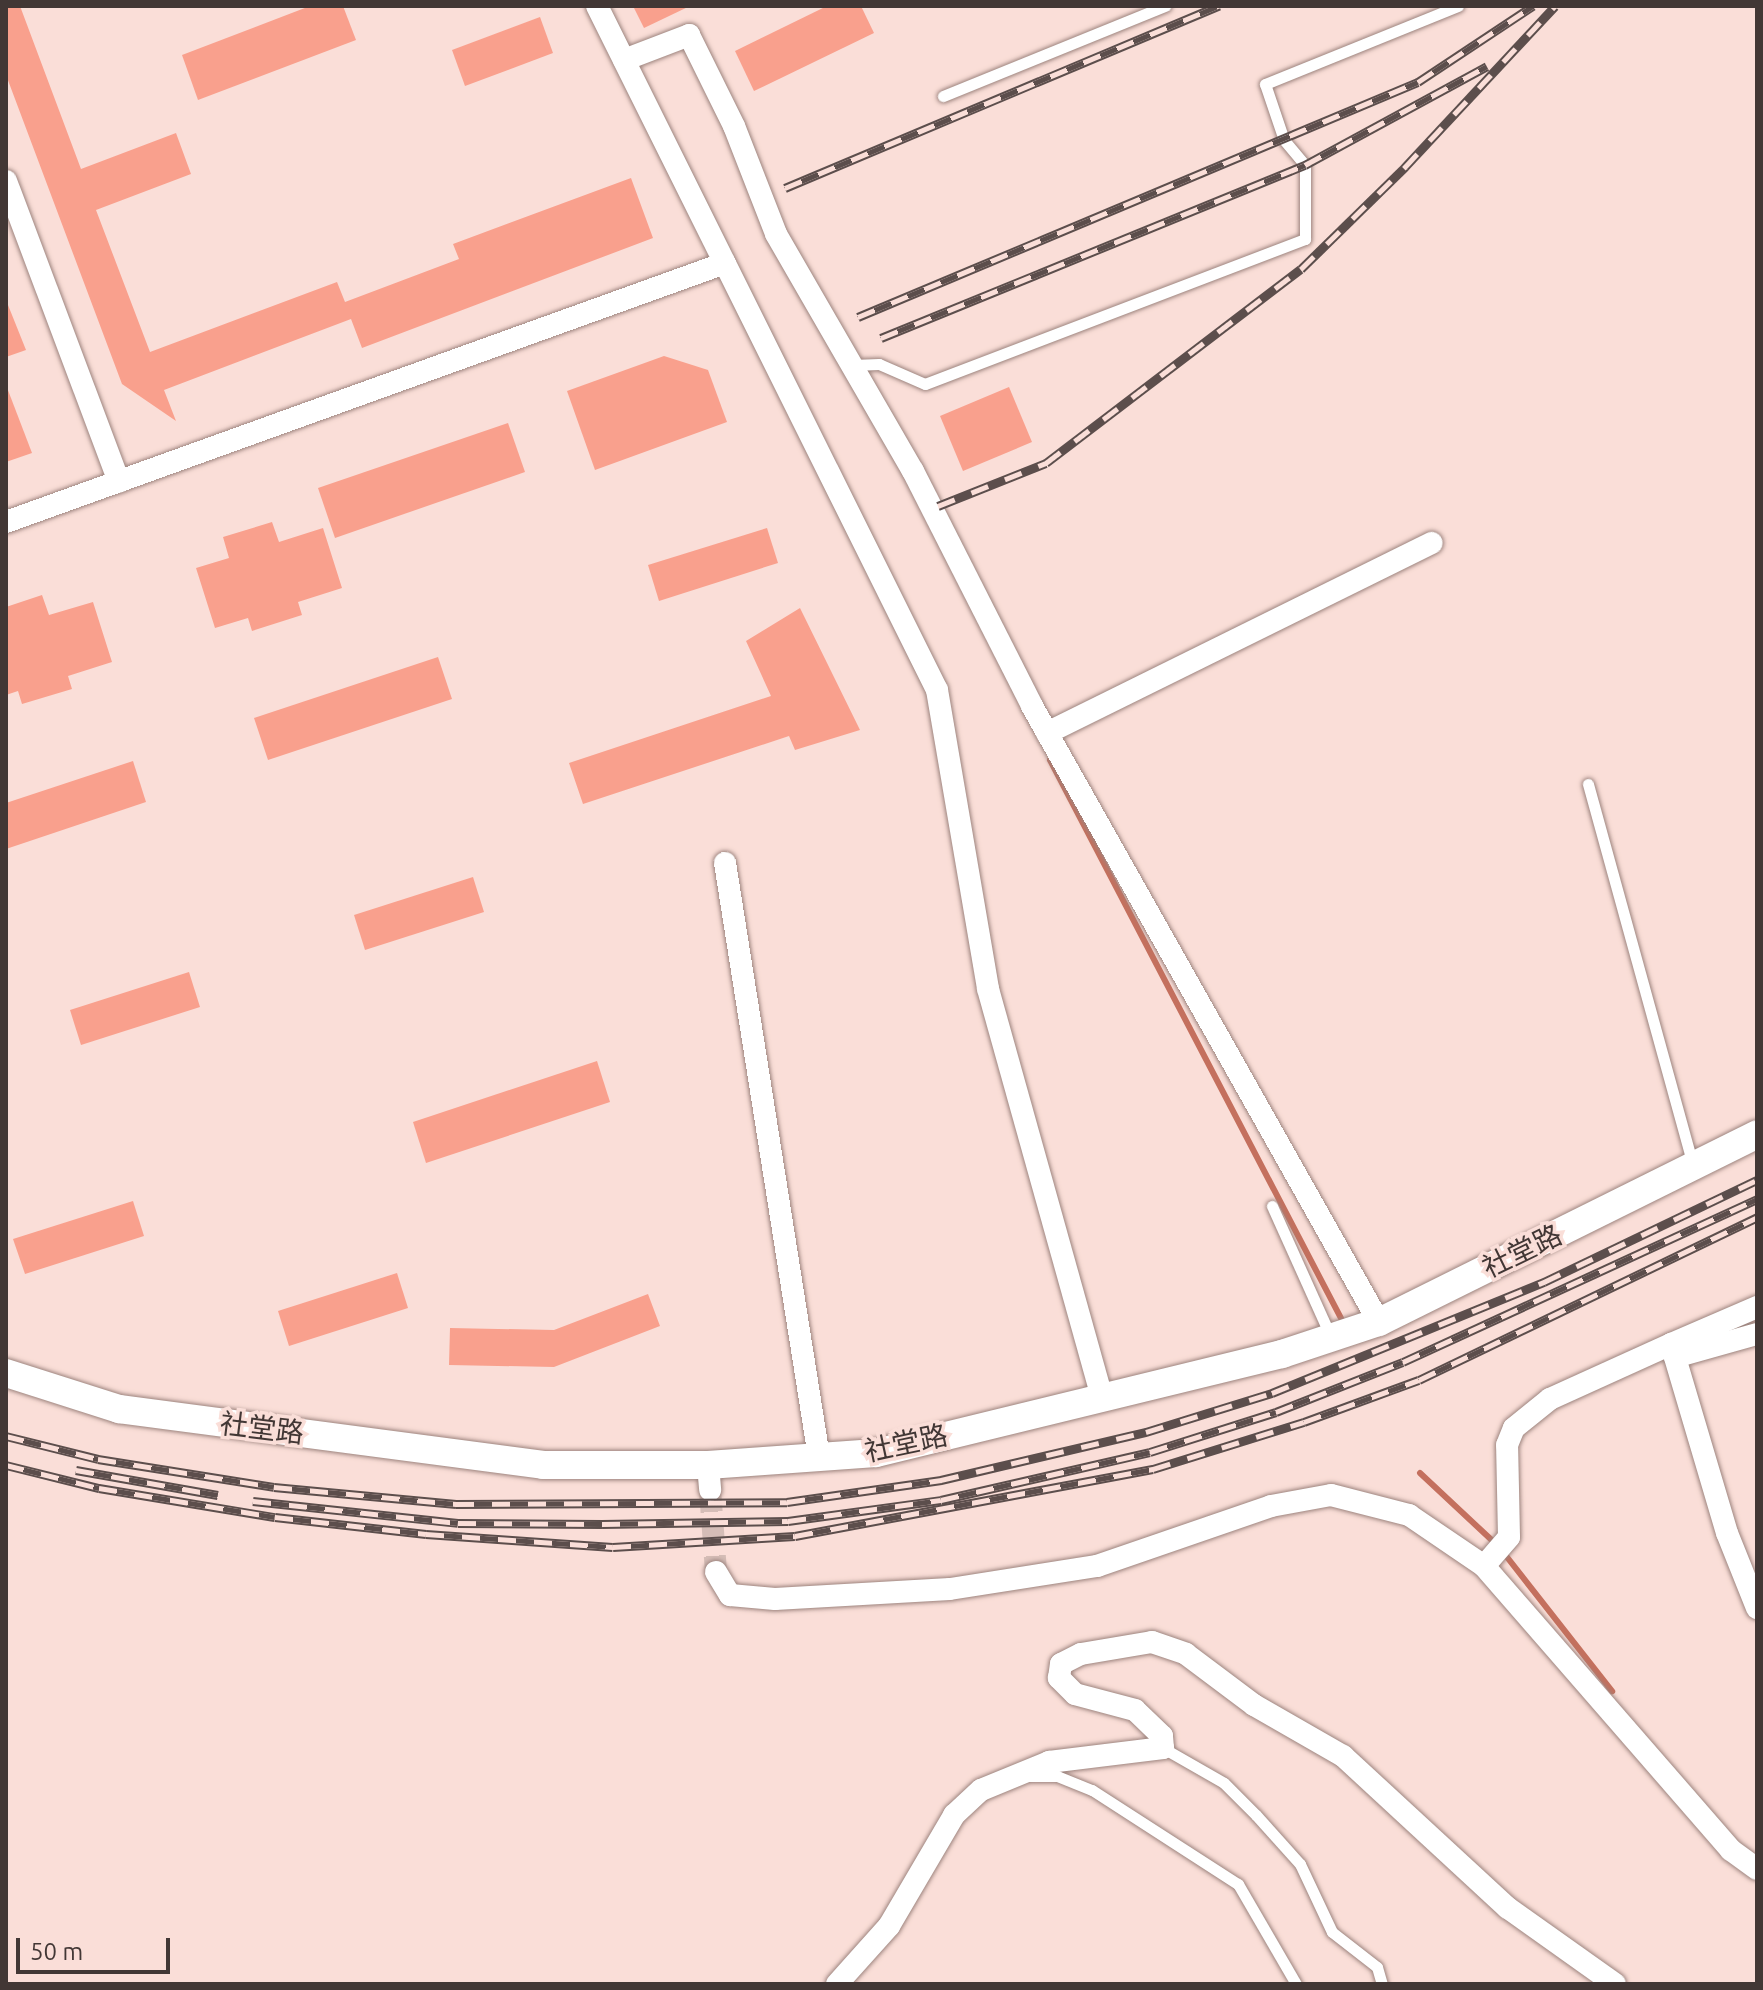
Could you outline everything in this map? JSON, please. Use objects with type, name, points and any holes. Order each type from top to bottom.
[{"type":"street","points":[[597,6],[937,690],[988,989],[1102,1398]]},
{"type":"street","points":[[624,60],[689,35],[734,126],[776,234],[852,365],[1047,733],[1379,1322]]},
{"type":"street","points":[[6,181],[119,481]]},
{"type":"street","points":[[6,522],[725,263]]},
{"type":"street","points":[[1047,733],[1432,543]]},
{"type":"street","points":[[725,863],[819,1457]]},
{"type":"street","name":"社堂路","points":[[6,1373],[119,1409],[543,1465],[709,1478],[819,1457],[876,1453],[1332,1338],[1379,1322],[1757,1134]]},
{"type":"street","points":[[1487,1562],[1509,1537],[1507,1445],[1514,1428],[1550,1399],[1673,1350],[1757,1307]]},
{"type":"street","points":[[1673,1350],[1757,1334]]},
{"type":"street","points":[[1673,1350],[1727,1533],[1757,1608]]},
{"type":"street","points":[[716,1572],[730,1595],[775,1599],[950,1589],[1097,1566],[1271,1506],[1331,1495],[1409,1515],[1487,1562],[1731,1850],[1757,1869]]},
{"type":"street","points":[[837,1984],[889,1926],[954,1815],[981,1790],[1014,1773],[1163,1748],[1162,1736],[1135,1710],[1064,1688],[1061,1664],[1117,1645],[1152,1642],[1186,1654],[1254,1705],[1343,1756],[1508,1908],[1615,1984]]},
{"type":"lane","points":[[943,96],[1165,6]]},
{"type":"lane","points":[[852,365],[879,364],[925,384],[1305,239],[1305,165],[1284,140],[1265,84],[1458,6]]},
{"type":"lane","points":[[1588,784],[1693,1166]]},
{"type":"lane","points":[[1272,1206],[1332,1338]]},
{"type":"lane","points":[[1163,1748],[1224,1783],[1256,1815],[1300,1864],[1332,1932],[1377,1967],[1382,1984]]},
{"type":"lane","points":[[1014,1773],[1057,1776],[1092,1790],[1238,1884],[1296,1984]]},
{"type":"building","points":[[6,6],[20,6],[81,169],[176,133],[191,174],[96,210],[150,352],[337,282],[345,302],[459,259],[453,244],[631,178],[653,238],[362,348],[351,319],[164,390],[176,421],[122,384],[6,75]]},
{"type":"building","points":[[310,6],[343,6],[356,40],[198,100],[182,55]]},
{"type":"building","points":[[633,6],[690,6],[644,28]]},
{"type":"building","points":[[827,6],[861,6],[874,33],[754,91],[735,51]]},
{"type":"building","points":[[540,17],[553,53],[465,86],[452,50]]},
{"type":"building","points":[[6,300],[26,350],[6,357]]},
{"type":"building","points":[[664,356],[708,370],[727,422],[595,470],[567,391]]},
{"type":"building","points":[[6,385],[32,453],[6,462]]},
{"type":"building","points":[[1009,387],[1032,442],[963,471],[940,416]]},
{"type":"building","points":[[508,423],[525,472],[335,538],[318,488]]},
{"type":"building","points":[[272,522],[279,542],[323,528],[342,588],[298,602],[302,615],[252,631],[248,618],[215,628],[196,568],[229,558],[223,537]]},
{"type":"building","points":[[767,528],[778,563],[659,601],[648,565]]},
{"type":"building","points":[[42,595],[49,615],[93,602],[112,662],[68,676],[72,689],[22,704],[18,691],[6,695],[6,607]]},
{"type":"building","points":[[800,608],[860,730],[795,750],[789,736],[583,804],[569,763],[771,696],[746,641]]},
{"type":"building","points":[[438,657],[452,699],[268,760],[254,718]]},
{"type":"building","points":[[133,761],[146,802],[6,849],[6,803]]},
{"type":"building","points":[[473,877],[484,912],[365,950],[354,915]]},
{"type":"building","points":[[189,972],[200,1007],[81,1045],[70,1010]]},
{"type":"building","points":[[597,1061],[610,1102],[426,1163],[413,1122]]},
{"type":"building","points":[[133,1201],[144,1236],[25,1274],[13,1239]]},
{"type":"building","points":[[397,1273],[408,1308],[289,1346],[278,1311]]},
{"type":"building","points":[[648,1294],[660,1326],[554,1367],[449,1365],[450,1328],[554,1330]]},
{"type":"waterway","points":[[1050,760],[1344,1324]]},
{"type":"waterway","points":[[1420,1473],[1496,1544]]},
{"type":"waterway","points":[[1503,1552],[1612,1691]]},
{"type":"tunnel","points":[[710,1490],[716,1572]]},
{"type":"railway","points":[[785,188],[1219,6]]},
{"type":"railway","points":[[858,317],[1418,82],[1533,6]]},
{"type":"railway","points":[[938,506],[1046,463],[1301,269],[1405,167],[1555,6]]},
{"type":"railway","points":[[881,338],[1305,165],[1487,66]]},
{"type":"railway","points":[[6,1436],[98,1459],[274,1487],[456,1504],[787,1502],[941,1480],[1146,1432],[1272,1393],[1544,1282],[1757,1180]]},
{"type":"railway","points":[[253,1501],[458,1523],[602,1524],[788,1521],[941,1500],[1150,1452],[1276,1412],[1403,1362],[1757,1199]]},
{"type":"railway","points":[[6,1465],[99,1488],[275,1517],[426,1534],[613,1547],[795,1536],[1153,1469],[1304,1422],[1419,1380],[1757,1217]]},
{"type":"railway","points":[[76,1470],[218,1495]]}]
